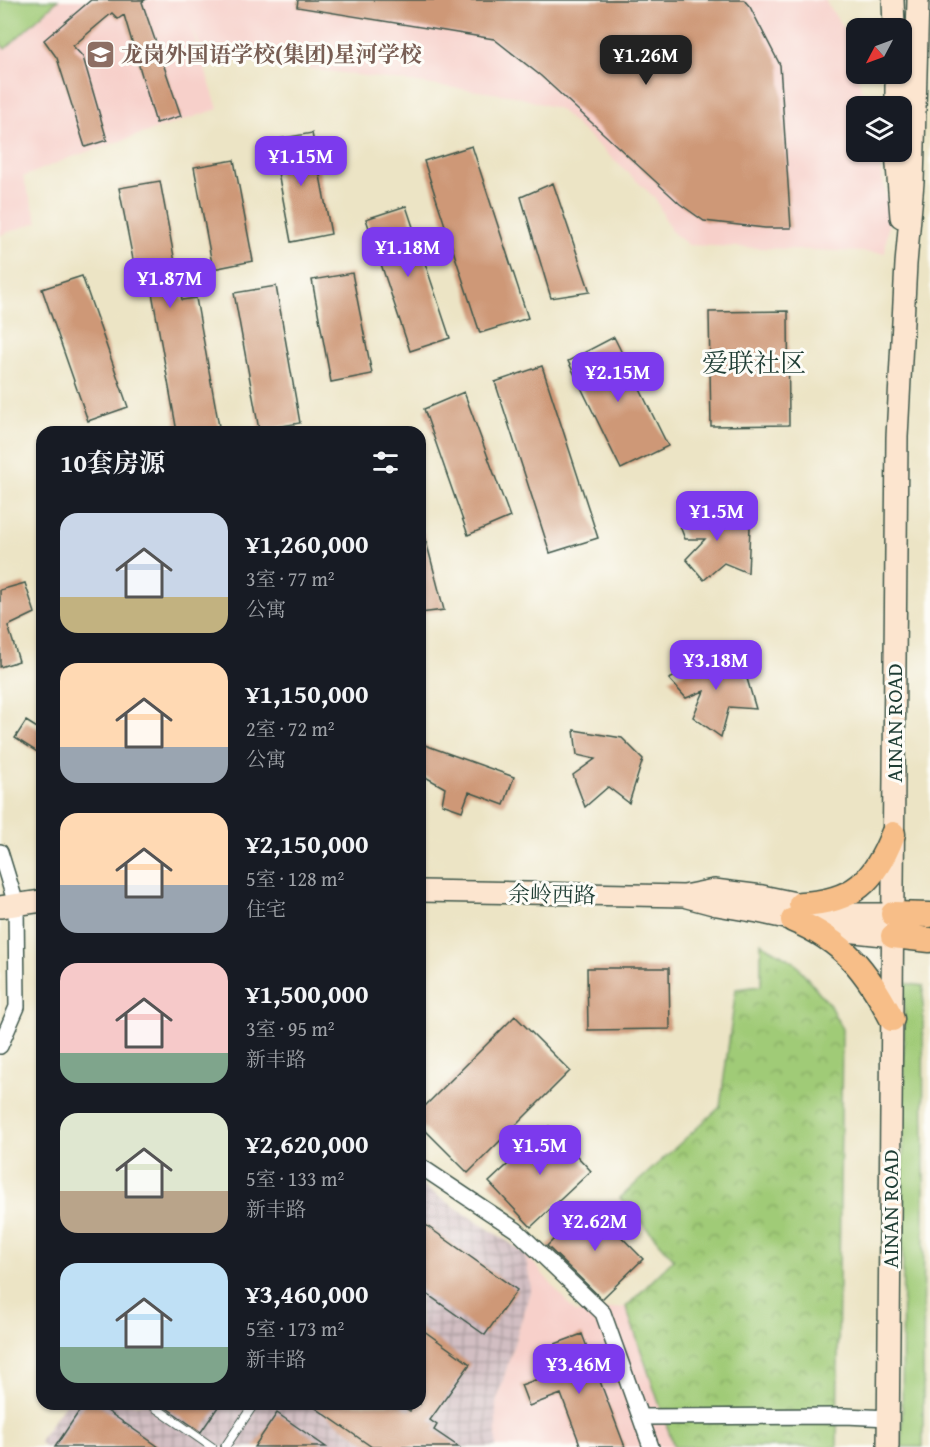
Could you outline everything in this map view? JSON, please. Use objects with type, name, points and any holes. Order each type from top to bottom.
[{"type":"main road","points":[[893,0],[894,18]]},
{"type":"main road","name":"AINAN ROAD","points":[[888,1447],[897,437],[906,264],[913,182],[918,0]]},
{"type":"main road","points":[[897,162],[906,264]]},
{"type":"main road","points":[[892,1019],[879,995],[853,960],[797,912],[841,898],[858,887],[873,874],[884,857],[893,834]]},
{"type":"main road","name":"余岭西路","points":[[426,891],[684,896],[717,905],[797,912],[846,931],[893,925]]},
{"type":"main road","points":[[8,906],[36,902]]},
{"type":"main road","points":[[893,925],[930,915]]},
{"type":"main road","points":[[893,925],[930,940]]},
{"type":"street","points":[[0,852],[8,906],[17,1007],[0,1046]]},
{"type":"street","points":[[426,1170],[516,1230],[603,1313],[651,1447]]},
{"type":"street","points":[[641,1417],[845,1416],[889,1418]]},
{"type":"lane","points":[[159,1410],[212,1447]]},
{"type":"lane","points":[[225,1447],[250,1410]]},
{"type":"shaded area","points":[[0,0],[825,0],[846,32],[846,84],[860,84],[863,96],[846,96],[846,162],[878,162],[890,210],[885,253],[688,245],[671,231],[655,198],[559,109],[515,96],[222,57],[200,46],[188,17],[218,109],[69,158],[23,177],[38,222],[0,235]]},
{"type":"shaded area","points":[[426,1188],[525,1253],[531,1288],[496,1403],[496,1447],[44,1447],[39,1441],[61,1410],[426,1410]]},
{"type":"shaded area","points":[[525,1253],[576,1313],[626,1307],[674,1447],[496,1447],[496,1403],[531,1288]]},
{"type":"green space","points":[[0,0],[58,0],[5,49],[0,43]]},
{"type":"green space","points":[[761,943],[794,962],[829,1004],[842,1029],[837,1447],[674,1447],[626,1307],[674,1259],[620,1198],[720,1107],[736,989],[761,986]]},
{"type":"green space","points":[[904,983],[923,986],[923,1447],[902,1447]]},
{"type":"building","points":[[91,0],[145,0],[142,2],[181,116],[156,123],[124,15],[118,19],[112,13],[73,46],[83,57],[107,140],[85,147],[57,58],[44,40]]},
{"type":"building","points":[[298,0],[744,0],[750,7],[780,65],[791,228],[765,228],[704,221],[680,204],[541,76],[494,39],[297,7]]},
{"type":"building","points":[[312,133],[331,234],[291,242],[272,140]]},
{"type":"building","points":[[472,146],[528,318],[480,333],[424,161]]},
{"type":"building","points":[[234,160],[253,261],[213,269],[194,167]]},
{"type":"building","points":[[160,181],[182,300],[196,298],[219,426],[176,426],[151,287],[139,290],[119,188]]},
{"type":"building","points":[[553,183],[590,292],[551,298],[521,197]]},
{"type":"building","points":[[406,206],[450,338],[410,351],[366,219]]},
{"type":"building","points":[[352,273],[372,374],[331,382],[312,280]]},
{"type":"building","points":[[82,276],[128,407],[88,421],[42,289]]},
{"type":"building","points":[[276,286],[300,423],[258,426],[234,293]]},
{"type":"building","points":[[788,311],[789,425],[711,426],[709,312]]},
{"type":"building","points":[[614,337],[668,446],[621,469],[568,361]]},
{"type":"building","points":[[542,366],[598,538],[550,553],[495,382]]},
{"type":"building","points":[[464,392],[510,517],[468,535],[424,409]]},
{"type":"building","points":[[725,512],[750,527],[748,573],[724,563],[704,580],[686,559],[705,539],[685,539],[676,516]]},
{"type":"building","points":[[426,541],[444,610],[426,612]]},
{"type":"building","points":[[25,583],[35,613],[8,626],[19,661],[0,667],[0,590]]},
{"type":"building","points":[[714,659],[743,665],[756,709],[729,707],[721,737],[693,717],[704,691],[686,698],[669,679]]},
{"type":"building","points":[[26,721],[36,727],[36,751],[15,738]]},
{"type":"building","points":[[574,730],[622,738],[643,759],[629,803],[608,787],[585,807],[573,775],[595,759],[577,755]]},
{"type":"building","points":[[426,745],[514,777],[504,805],[469,792],[462,811],[442,804],[445,788],[426,777]]},
{"type":"building","points":[[587,968],[669,968],[670,1029],[588,1030]]},
{"type":"building","points":[[515,1016],[570,1071],[468,1173],[426,1131],[426,1105]]},
{"type":"building","points":[[549,1126],[591,1171],[531,1227],[489,1182]]},
{"type":"building","points":[[589,1204],[643,1259],[602,1299],[547,1246]]},
{"type":"building","points":[[426,1225],[517,1290],[485,1335],[426,1293]]},
{"type":"building","points":[[426,1332],[470,1364],[430,1420],[437,1425],[434,1430],[459,1447],[372,1447],[319,1410],[408,1410],[426,1410]]},
{"type":"building","points":[[582,1334],[625,1447],[581,1447],[561,1394],[529,1406],[521,1385],[561,1371],[555,1344]]},
{"type":"building","points":[[80,1410],[106,1410],[159,1447],[55,1447]]},
{"type":"building","points":[[170,1410],[216,1410],[201,1432]]},
{"type":"building","points":[[277,1413],[326,1447],[254,1447]]},
{"type":"place","name":"龙岗外国语学校(集团)星河学校","points":[[100,54]]},
{"type":"district","name":"爱联社区","points":[[754,363]]}]
